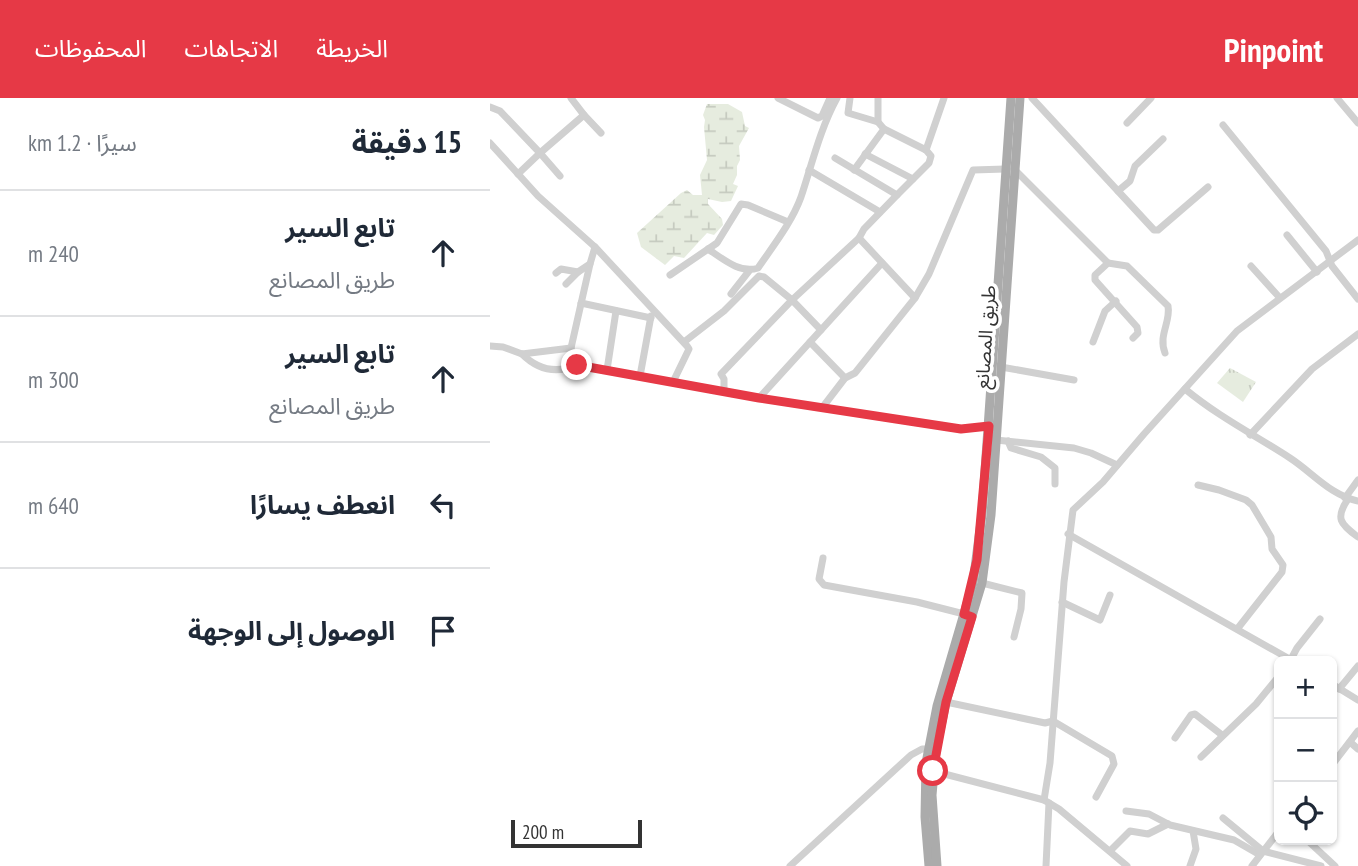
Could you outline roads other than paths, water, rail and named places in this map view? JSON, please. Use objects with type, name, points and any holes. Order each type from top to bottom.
[{"type":"main road","name":"طريق المصانع","points":[[929,866],[925,791],[940,693],[982,583],[991,515],[1002,367],[1011,98]]},
{"type":"main road","name":"طريق المصانع","points":[[937,866],[932,749],[968,615],[977,560],[1009,168],[1020,98]]},
{"type":"street","points":[[571,98],[601,133]]},
{"type":"street","points":[[778,98],[818,118],[822,116],[830,98]]},
{"type":"street","points":[[731,293],[749,271],[758,268],[788,222],[800,199],[837,98]]},
{"type":"street","points":[[724,392],[724,379],[721,374],[792,300],[859,238],[880,212],[929,163],[931,156],[926,150],[884,129],[878,122],[848,113],[850,98]]},
{"type":"street","points":[[878,98],[878,122]]},
{"type":"street","points":[[926,150],[944,98]]},
{"type":"street","points":[[1032,98],[1156,230],[1208,187]]},
{"type":"street","points":[[1127,123],[1151,98]]},
{"type":"street","points":[[1337,98],[1358,123]]},
{"type":"street","points":[[490,107],[500,111],[560,176]]},
{"type":"street","points":[[518,174],[584,115]]},
{"type":"street","points":[[1223,125],[1326,251],[1330,262],[1358,299]]},
{"type":"street","points":[[854,170],[884,129]]},
{"type":"street","points":[[1118,191],[1130,181],[1135,166],[1163,139]]},
{"type":"street","points":[[490,143],[538,196],[595,247],[684,342],[689,349],[673,382]]},
{"type":"street","points":[[865,154],[913,179]]},
{"type":"street","points":[[835,158],[897,195]]},
{"type":"street","points":[[822,408],[845,378],[855,373],[915,298],[929,274],[975,169],[1009,168],[1108,263],[1127,266],[1168,306],[1169,314],[1161,338],[1165,353]]},
{"type":"street","points":[[809,170],[880,212]]},
{"type":"street","points":[[670,275],[719,241],[743,204],[788,222]]},
{"type":"street","points":[[1287,235],[1317,272]]},
{"type":"street","points":[[859,238],[915,298]]},
{"type":"street","points":[[1046,866],[1046,801],[1071,514],[1076,506],[1099,487],[1237,331],[1358,240]]},
{"type":"street","points":[[577,365],[572,359],[571,348],[595,247]]},
{"type":"street","points":[[708,249],[730,264],[749,271]]},
{"type":"street","points":[[759,398],[883,263]]},
{"type":"street","points":[[1108,263],[1095,277],[1139,330],[1133,338]]},
{"type":"street","points":[[566,284],[590,264]]},
{"type":"street","points":[[1251,266],[1280,298]]},
{"type":"street","points":[[556,273],[561,269],[578,272]]},
{"type":"street","points":[[684,342],[724,311],[755,278],[764,277],[792,300],[821,330]]},
{"type":"street","points":[[1093,342],[1105,311],[1116,302]]},
{"type":"street","points":[[581,303],[651,318]]},
{"type":"street","points":[[640,376],[652,308]]},
{"type":"street","points":[[607,370],[616,310]]},
{"type":"street","points":[[1250,435],[1312,369],[1358,334]]},
{"type":"street","points":[[810,342],[845,378]]},
{"type":"street","points":[[490,346],[503,347],[522,354],[533,365],[555,370],[566,370],[577,365],[759,398],[961,429],[989,426]]},
{"type":"street","points":[[522,354],[571,348]]},
{"type":"street","points":[[1002,367],[1074,380]]},
{"type":"street","points":[[1185,389],[1250,435],[1296,462],[1325,485],[1358,501]]},
{"type":"street","points":[[996,440],[1074,448],[1117,465]]},
{"type":"street","points":[[1007,441],[1011,447],[1041,457],[1055,468],[1055,484]]},
{"type":"street","points":[[1358,480],[1340,512],[1340,519],[1347,529],[1358,537]]},
{"type":"street","points":[[1198,485],[1246,500],[1252,505],[1271,537],[1272,550],[1283,565],[1282,572],[1238,628]]},
{"type":"street","points":[[1068,534],[1238,628],[1283,656]]},
{"type":"street","points":[[824,558],[819,579],[824,585],[916,602],[968,615]]},
{"type":"street","points":[[982,583],[1022,593],[1014,637]]},
{"type":"street","points":[[1062,602],[1100,620],[1110,595]]},
{"type":"street","points":[[1293,656],[1320,619]]},
{"type":"street","points":[[1337,686],[1358,666]]},
{"type":"street","points":[[1201,757],[1256,704],[1274,682]]},
{"type":"street","points":[[1337,688],[1358,700]]},
{"type":"street","points":[[946,702],[1045,723],[1053,721],[1112,755],[1114,764],[1096,797]]},
{"type":"street","points":[[1175,738],[1191,715],[1195,714],[1222,735]]},
{"type":"street","points":[[1337,759],[1358,731]]},
{"type":"street","points":[[1350,742],[1358,749]]},
{"type":"street","points":[[790,866],[912,755],[932,749]]},
{"type":"street","points":[[933,771],[1046,801],[1127,866]]},
{"type":"street","points":[[1126,811],[1152,815],[1168,824],[1234,840],[1262,853],[1321,866]]},
{"type":"street","points":[[1219,836],[1226,820],[1262,853]]},
{"type":"street","points":[[1110,851],[1130,831],[1148,834],[1168,824]]},
{"type":"street","points":[[1190,866],[1196,849],[1193,831]]},
{"type":"street","points":[[1252,866],[1274,837]]},
{"type":"street","points":[[1312,845],[1335,866]]}]
